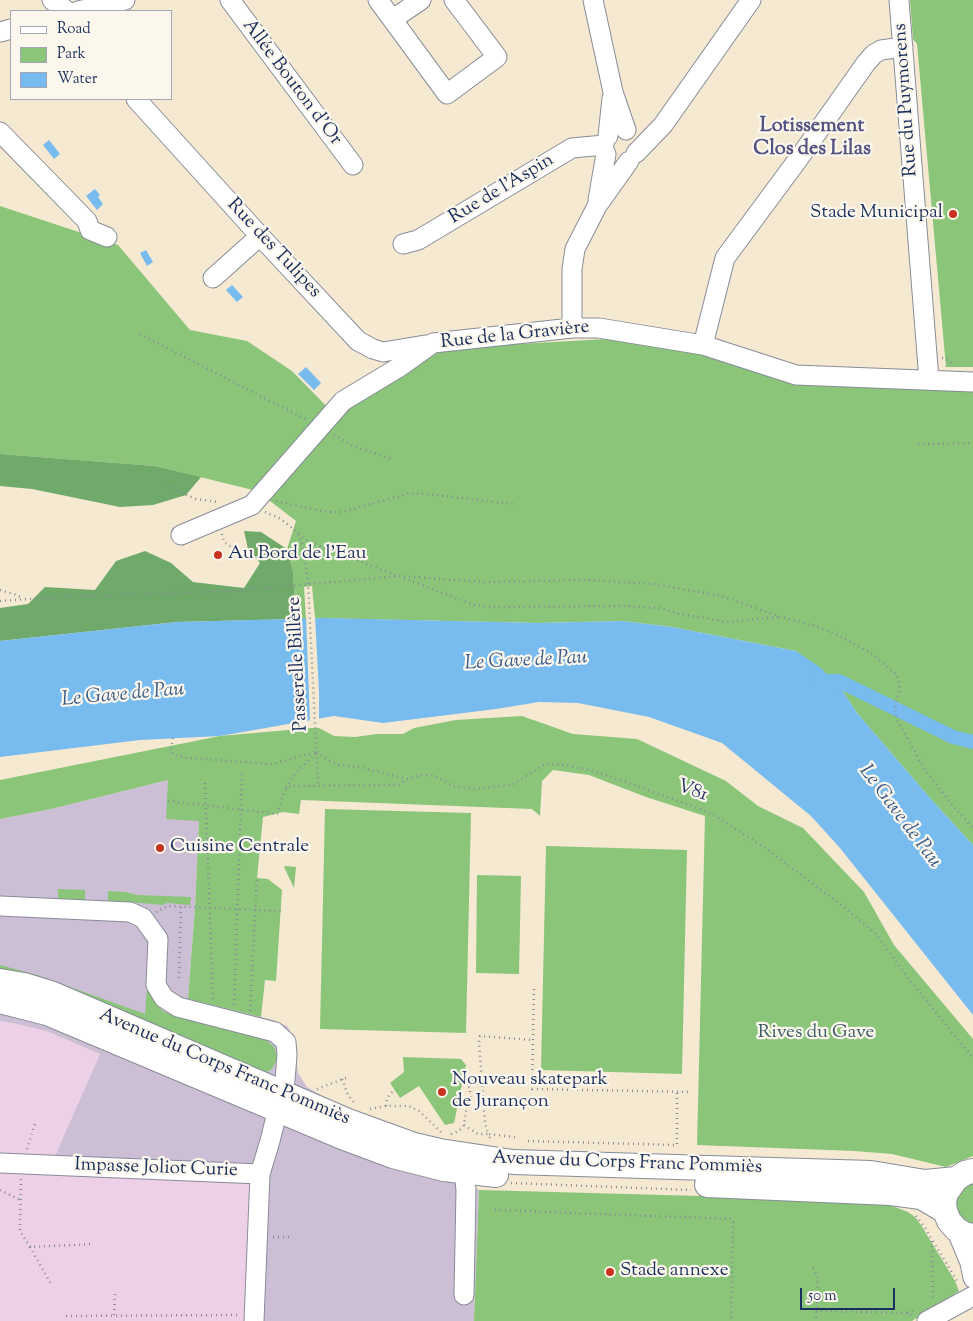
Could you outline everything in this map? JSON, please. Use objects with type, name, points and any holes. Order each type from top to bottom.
[{"type":"main road","name":"Avenue du Corps Franc Pommiès","points":[[0,980],[53,994],[280,1101],[342,1137],[393,1156],[464,1172],[523,1178],[883,1192],[921,1197],[958,1226]]},
{"type":"main road","name":"Avenue du Corps Franc Pommiès","points":[[0,1001],[47,1013],[280,1101],[348,1122],[388,1137],[414,1145],[482,1158],[518,1162],[871,1174],[925,1182],[964,1175]]},
{"type":"main road","points":[[958,1226],[944,1202],[946,1193],[964,1175]]},
{"type":"street","points":[[52,0],[66,10]]},
{"type":"street","points":[[82,10],[125,0]]},
{"type":"street","name":"Allée Bouton d'Or","points":[[230,0],[353,165]]},
{"type":"street","points":[[378,0],[447,94],[497,57],[454,0]]},
{"type":"street","points":[[393,20],[420,0]]},
{"type":"street","points":[[593,0],[613,92],[628,132],[637,141],[633,157]]},
{"type":"street","points":[[572,328],[572,269],[575,249],[597,206],[633,157],[663,125],[752,0]]},
{"type":"street","name":"Rue du Puymorens","points":[[900,0],[929,380]]},
{"type":"street","points":[[702,345],[725,258],[874,54],[881,50],[903,47]]},
{"type":"street","points":[[597,206],[613,92]]},
{"type":"street","name":"Rue des Tulipes","points":[[137,100],[358,341],[383,352],[433,343]]},
{"type":"street","points":[[633,157],[617,163],[609,158],[606,145],[616,130],[628,132],[663,125]]},
{"type":"street","points":[[0,132],[87,221],[90,230],[107,237]]},
{"type":"street","name":"Rue de l'Aspin","points":[[403,244],[418,240],[572,148],[606,145]]},
{"type":"street","points":[[213,278],[260,236]]},
{"type":"street","name":"Rue de la Gravière","points":[[181,535],[252,506],[343,401],[401,366],[433,343],[572,328],[599,328],[702,345],[796,375],[973,382]]},
{"type":"street","points":[[0,906],[130,912],[143,918],[158,939],[156,985],[164,998],[178,1007],[275,1032],[286,1042],[286,1062],[280,1101],[260,1174],[254,1318]]},
{"type":"street","name":"Impasse Joliot Curie","points":[[0,1164],[260,1174]]},
{"type":"street","points":[[464,1172],[466,1190],[464,1295]]},
{"type":"street","points":[[958,1226],[972,1266]]},
{"type":"street","points":[[921,1319],[968,1299]]},
{"type":"path","points":[[140,334],[321,427],[353,446],[392,459]]},
{"type":"path","points":[[918,444],[973,443]]},
{"type":"path","points":[[342,512],[410,493],[513,504]]},
{"type":"path","points":[[252,506],[281,519],[309,542],[474,605],[495,607],[624,606],[660,608],[680,614],[727,622],[780,617]]},
{"type":"path","points":[[217,520],[224,542],[236,550]]},
{"type":"path","name":"Passerelle Billère","points":[[297,532],[304,546],[308,585],[318,785]]},
{"type":"path","points":[[0,601],[229,591],[400,576],[485,582],[588,580],[653,584],[722,596],[840,636],[872,654],[897,675],[900,690],[895,705],[896,717],[923,767],[953,806],[973,828]]},
{"type":"path","points":[[0,590],[17,595],[23,599]]},
{"type":"path","points":[[173,738],[171,750],[174,756],[188,758],[272,764],[317,752]]},
{"type":"path","points":[[317,752],[329,761],[339,765],[359,767],[408,780]]},
{"type":"path","points":[[279,809],[284,791],[295,774],[317,752]]},
{"type":"path","name":"V81","points":[[284,791],[291,786],[398,785],[422,775],[431,776],[453,786],[474,789],[492,788],[512,785],[545,764],[565,765],[594,771],[703,810],[717,816],[765,848],[876,934],[911,982],[973,1058]]},
{"type":"path","points":[[241,1023],[237,909],[242,774]]},
{"type":"path","points":[[205,783],[214,1016]]},
{"type":"path","points":[[168,801],[278,814]]},
{"type":"path","points":[[241,1023],[256,910],[257,878]]},
{"type":"path","points":[[143,918],[168,906],[282,911]]},
{"type":"path","points":[[179,978],[181,906]]},
{"type":"path","points":[[534,989],[532,1089],[692,1092]]},
{"type":"path","points":[[492,1142],[485,1123],[480,1036],[533,1040]]},
{"type":"path","points":[[309,1092],[346,1078]]},
{"type":"path","points":[[342,1079],[348,1094],[355,1104],[362,1106]]},
{"type":"path","points":[[368,1109],[386,1106],[409,1106],[430,1120],[437,1130],[445,1134],[453,1134],[464,1125],[470,1098],[470,1088],[463,1083]]},
{"type":"path","points":[[386,1106],[387,1098],[393,1091]]},
{"type":"path","points":[[528,1140],[678,1145],[678,1092]]},
{"type":"path","points":[[460,1108],[466,1110]]},
{"type":"path","points":[[464,1125],[478,1134],[515,1137]]},
{"type":"path","points":[[0,1190],[20,1200]]},
{"type":"path","points":[[495,1210],[732,1219],[731,1321]]},
{"type":"path","points":[[916,1216],[926,1229],[968,1299]]},
{"type":"path","points":[[20,1231],[51,1284]]},
{"type":"path","points":[[932,1240],[933,1296],[937,1302]]},
{"type":"path","points":[[30,1247],[94,1244]]},
{"type":"path","points":[[813,1268],[818,1278],[816,1321]]},
{"type":"path","points":[[114,1292],[114,1315]]},
{"type":"path","points":[[816,1311],[907,1313],[921,1319]]},
{"type":"path","points":[[66,1316],[114,1315],[254,1318]]},
{"type":"shaded area","points":[[168,780],[193,820],[199,821],[188,999],[273,1020],[287,1026],[294,1038],[298,1073],[307,1087],[479,1190],[474,1321],[247,1321],[251,1179],[51,1165],[100,1054],[46,1031],[0,1021],[0,819],[51,809]]},
{"type":"shaded area","points":[[0,1021],[46,1031],[100,1054],[51,1165],[251,1179],[247,1321],[0,1321]]},
{"type":"green space","name":"Stade Municipal","points":[[910,0],[973,0],[973,367],[946,367],[917,44],[913,39]]},
{"type":"green space","points":[[0,206],[118,245],[190,330],[247,341],[292,371],[337,417],[367,394],[446,348],[607,339],[687,350],[797,381],[973,387],[973,845],[857,713],[842,690],[796,651],[672,627],[622,621],[539,623],[315,618],[312,586],[304,587],[306,619],[296,619],[293,572],[287,549],[296,521],[257,491],[155,466],[0,454]]},
{"type":"green space","points":[[0,454],[155,466],[201,477],[186,495],[153,505],[120,507],[32,489],[0,486]]},
{"type":"green space","points":[[244,531],[261,532],[287,549],[293,572],[296,619],[177,622],[0,641],[0,608],[28,604],[45,587],[95,590],[116,561],[145,551],[171,563],[193,582],[244,588],[260,563],[248,549]]},
{"type":"green space","name":"Rives du Gave","points":[[522,716],[573,734],[637,739],[726,781],[758,806],[803,828],[864,892],[894,945],[973,1039],[973,1156],[946,1167],[892,1154],[697,1145],[705,816],[646,797],[589,775],[553,770],[542,781],[540,816],[532,809],[301,800],[299,814],[283,812],[263,817],[257,878],[268,879],[282,890],[276,981],[265,980],[261,1017],[188,999],[199,821],[166,819],[168,780],[51,809],[0,819],[0,780],[220,736],[311,728],[319,728],[334,736],[355,737],[377,734],[403,734],[414,728],[456,720]]},
{"type":"green space","points":[[325,809],[471,813],[466,1033],[320,1029]]},
{"type":"green space","points":[[546,846],[687,850],[682,1074],[541,1070]]},
{"type":"green space","points":[[284,867],[296,867],[294,888]]},
{"type":"green space","points":[[477,875],[521,876],[519,974],[476,973]]},
{"type":"green space","points":[[58,889],[85,890],[85,901],[58,899]]},
{"type":"green space","points":[[108,891],[137,895],[191,897],[190,905],[117,901],[112,903],[108,902]]},
{"type":"green space","points":[[0,965],[37,975],[145,1014],[147,989],[156,1004],[163,1011],[172,1015],[263,1037],[274,1047],[276,1061],[272,1069],[265,1073],[0,971]]},
{"type":"green space","name":"Nouveau skatepark de Jurançon","points":[[403,1057],[461,1059],[466,1065],[454,1123],[445,1125],[419,1086],[400,1098],[390,1083],[404,1072]]},
{"type":"green space","points":[[973,1182],[973,1226],[963,1222],[956,1211],[956,1198],[962,1187]]},
{"type":"green space","points":[[479,1190],[812,1199],[887,1204],[908,1212],[915,1217],[955,1281],[959,1291],[912,1321],[474,1321]]},
{"type":"water","points":[[49,140],[60,154],[54,159],[43,145]]},
{"type":"water","points":[[95,189],[100,195],[98,197],[103,204],[97,210],[86,196]]},
{"type":"water","points":[[146,250],[153,262],[147,266],[140,253]]},
{"type":"water","points":[[232,285],[243,297],[237,302],[226,290]]},
{"type":"water","points":[[306,367],[321,383],[314,390],[298,374]]},
{"type":"water","name":"Le Gave de Pau","points":[[326,618],[539,623],[622,621],[672,627],[796,651],[821,668],[842,690],[857,713],[973,845],[973,1015],[840,848],[811,816],[722,743],[649,717],[578,703],[539,702],[383,723],[334,716],[220,736],[140,740],[0,757],[0,641],[177,622]]},
{"type":"pier","points":[[306,616],[315,616],[319,692],[319,721],[310,722]]},
{"type":"waterway","points":[[815,681],[839,681],[953,737],[973,742]]},
{"type":"place","name":"Stade Municipal","points":[[953,214]]},
{"type":"place","name":"Au Bord de l'Eau","points":[[218,555]]},
{"type":"place","name":"Cuisine Centrale","points":[[160,848]]},
{"type":"place","name":"Nouveau skatepark de Jurançon","points":[[442,1092]]},
{"type":"place","name":"Stade annexe","points":[[610,1272]]},
{"type":"district","name":"Lotissement Clos des Lilas","points":[[812,140]]}]
